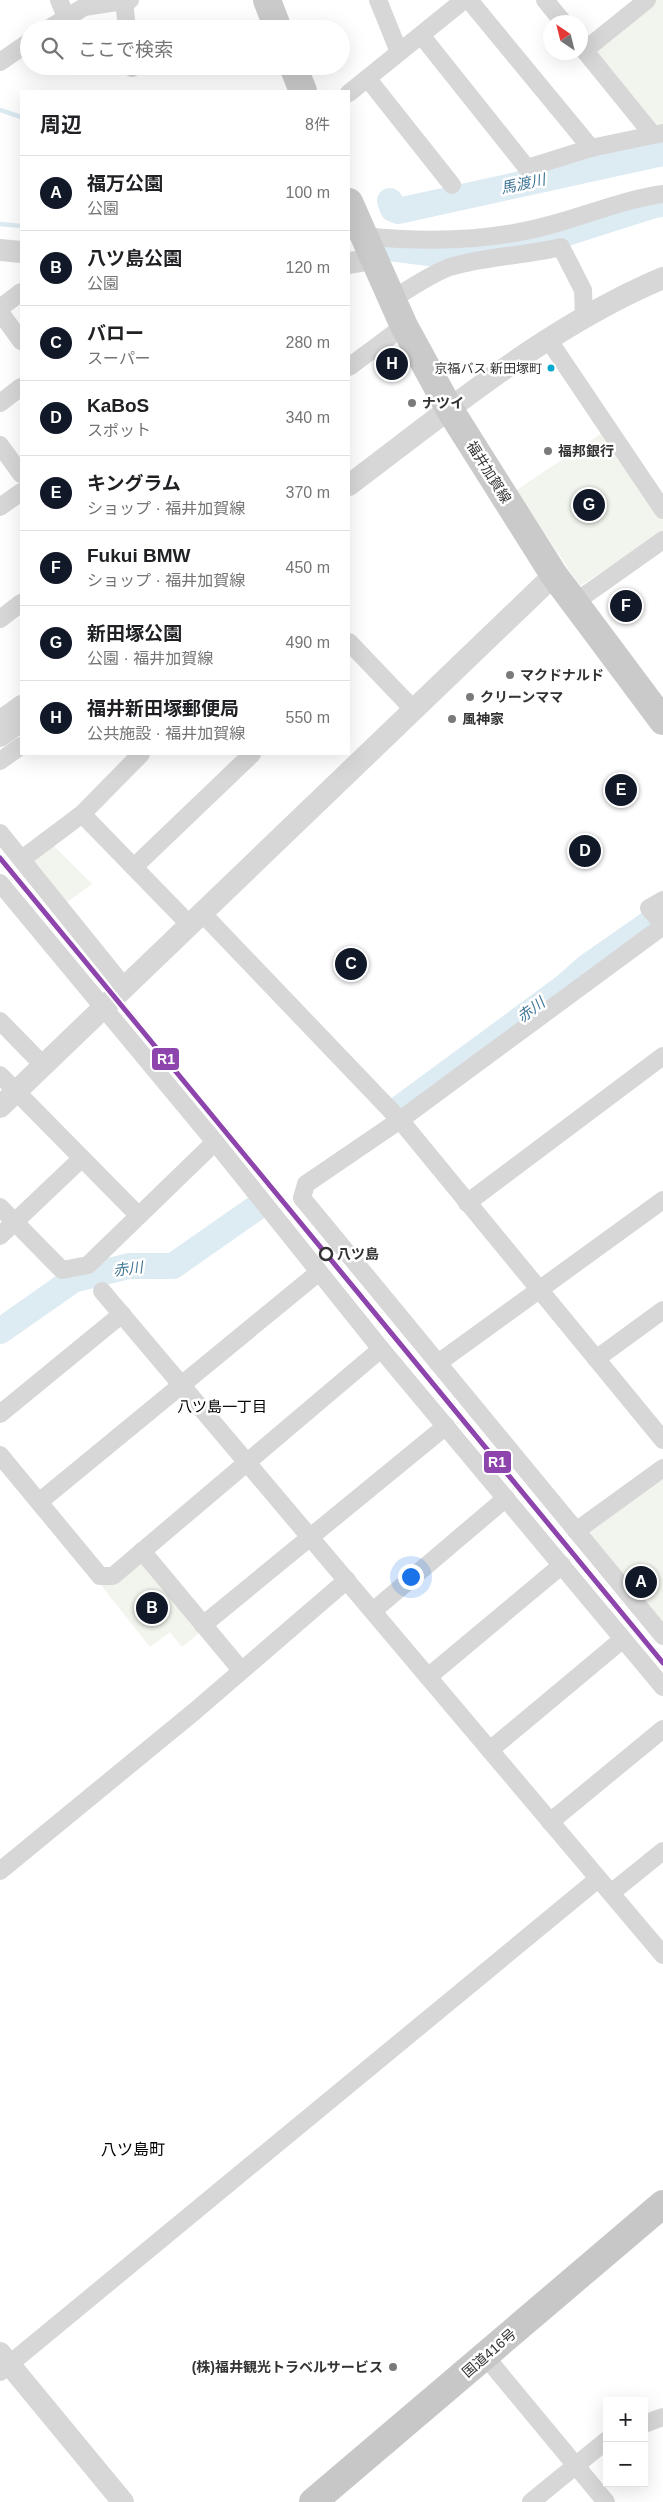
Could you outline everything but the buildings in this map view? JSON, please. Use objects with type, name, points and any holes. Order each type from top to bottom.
[{"type":"highway","name":"国道416号","points":[[313,2502],[663,2204]]},
{"type":"main road","points":[[297,75],[303,90]]},
{"type":"main road","name":"福井加賀線","points":[[350,205],[364,251],[392,299],[404,326],[450,410],[554,575],[663,721]]},
{"type":"street","points":[[59,0],[66,16]]},
{"type":"street","points":[[60,20],[84,7],[126,0],[127,20]]},
{"type":"street","points":[[378,0],[399,52]]},
{"type":"street","points":[[350,92],[464,0]]},
{"type":"street","points":[[469,0],[591,148]]},
{"type":"street","points":[[545,0],[557,15]]},
{"type":"street","points":[[588,43],[648,0]]},
{"type":"street","points":[[421,35],[527,168],[591,148],[658,134],[588,53]]},
{"type":"street","points":[[0,62],[20,48]]},
{"type":"street","points":[[368,79],[452,185]]},
{"type":"street","points":[[364,251],[516,233],[556,224],[634,198],[663,194]]},
{"type":"street","points":[[392,299],[448,268],[491,258],[534,254],[561,247],[583,290],[584,317]]},
{"type":"street","points":[[0,250],[20,252]]},
{"type":"street","points":[[350,484],[548,338],[584,317],[663,278]]},
{"type":"street","points":[[0,308],[20,293]]},
{"type":"street","points":[[0,312],[20,340]]},
{"type":"street","points":[[350,365],[404,326]]},
{"type":"street","points":[[548,338],[663,510]]},
{"type":"street","points":[[0,403],[20,388]]},
{"type":"street","points":[[0,445],[20,473]]},
{"type":"street","points":[[0,507],[20,493]]},
{"type":"street","points":[[574,603],[663,540]]},
{"type":"street","points":[[8,1100],[554,575]]},
{"type":"street","points":[[0,619],[20,604]]},
{"type":"street","points":[[352,651],[414,709]]},
{"type":"street","points":[[0,719],[20,705]]},
{"type":"street","points":[[0,736],[20,721]]},
{"type":"street","points":[[0,761],[20,747]]},
{"type":"street","points":[[22,860],[82,814],[140,755]]},
{"type":"street","points":[[134,867],[251,755]]},
{"type":"street","points":[[82,814],[134,867],[196,919],[400,1120],[663,1440]]},
{"type":"street","points":[[0,833],[124,988]]},
{"type":"street","points":[[0,883],[215,1142],[381,1349],[663,1687]]},
{"type":"street","points":[[662,1634],[302,1198],[306,1184],[400,1120],[663,926],[649,908],[663,900]]},
{"type":"street","points":[[0,1021],[44,1066]]},
{"type":"street","points":[[467,1202],[663,1056]]},
{"type":"street","points":[[0,1075],[8,1100],[81,1159],[138,1215]]},
{"type":"street","points":[[0,1207],[62,1270],[88,1265],[215,1142]]},
{"type":"street","points":[[0,1236],[81,1159]]},
{"type":"street","points":[[438,1363],[663,1200]]},
{"type":"street","points":[[39,1502],[319,1272]]},
{"type":"street","points":[[102,1290],[663,1955]]},
{"type":"street","points":[[596,1359],[663,1310]]},
{"type":"street","points":[[0,1414],[122,1314]]},
{"type":"street","points":[[0,1455],[100,1576],[113,1576],[381,1349]]},
{"type":"street","points":[[203,1626],[312,1539],[446,1426]]},
{"type":"street","points":[[576,1531],[663,1468]]},
{"type":"street","points":[[373,1611],[506,1498]]},
{"type":"street","points":[[142,1551],[240,1670]]},
{"type":"street","points":[[428,1677],[562,1565]]},
{"type":"street","points":[[0,1871],[194,1711],[347,1580]]},
{"type":"street","points":[[490,1750],[623,1639]]},
{"type":"street","points":[[550,1822],[663,1729]]},
{"type":"street","points":[[611,1893],[663,1851]]},
{"type":"street","points":[[123,2502],[3,2363],[598,1879]]},
{"type":"street","points":[[485,2356],[606,2502]]},
{"type":"street","points":[[648,2423],[663,2417]]},
{"type":"street","points":[[531,2502],[605,2442]]},
{"type":"shaded area","points":[[647,0],[663,0],[663,133],[588,53],[588,48]]},
{"type":"shaded area","points":[[604,431],[663,520],[663,532],[580,586],[516,491]]},
{"type":"shaded area","points":[[48,840],[92,884],[60,907],[22,859]]},
{"type":"shaded area","points":[[663,1468],[663,1633],[576,1531]]},
{"type":"shaded area","points":[[142,1551],[203,1630],[182,1647],[170,1632],[150,1647],[101,1585]]},
{"type":"waterway","points":[[0,110],[20,117]]},
{"type":"waterway","name":"馬渡川","points":[[390,201],[393,209],[398,211],[663,153]]},
{"type":"waterway","points":[[389,248],[437,254],[532,244],[654,205],[663,204]]},
{"type":"waterway","points":[[0,224],[20,226]]},
{"type":"waterway","name":"赤川","points":[[400,1108],[563,988],[587,967],[663,914]]},
{"type":"waterway","name":"赤川","points":[[0,1331],[73,1280],[129,1266],[173,1266],[256,1208]]},
{"type":"transit line","name":"R1","points":[[0,858],[663,1663]]},
{"type":"place","name":"福井新田塚郵便局","points":[[392,364]]},
{"type":"place","name":"京福バス 新田塚町","points":[[551,368]]},
{"type":"place","name":"ナツイ","points":[[412,403]]},
{"type":"place","name":"福邦銀行","points":[[548,451]]},
{"type":"place","name":"新田塚公園","points":[[589,505]]},
{"type":"place","name":"Fukui BMW","points":[[626,606]]},
{"type":"place","name":"マクドナルド","points":[[510,675]]},
{"type":"place","name":"クリーンママ","points":[[470,697]]},
{"type":"place","name":"風神家","points":[[452,719]]},
{"type":"place","name":"キングラム","points":[[621,790]]},
{"type":"place","name":"KaBoS","points":[[585,851]]},
{"type":"place","name":"バロー","points":[[351,964]]},
{"type":"place","name":"八ツ島","points":[[326,1254]]},
{"type":"place","name":"福万公園","points":[[641,1582]]},
{"type":"place","name":"八ツ島公園","points":[[152,1608]]},
{"type":"place","name":"(株)福井観光トラベルサービス","points":[[393,2367]]},
{"type":"district","name":"八ツ島一丁目","points":[[222,1407]]},
{"type":"district","name":"八ツ島町","points":[[133,2149]]}]
